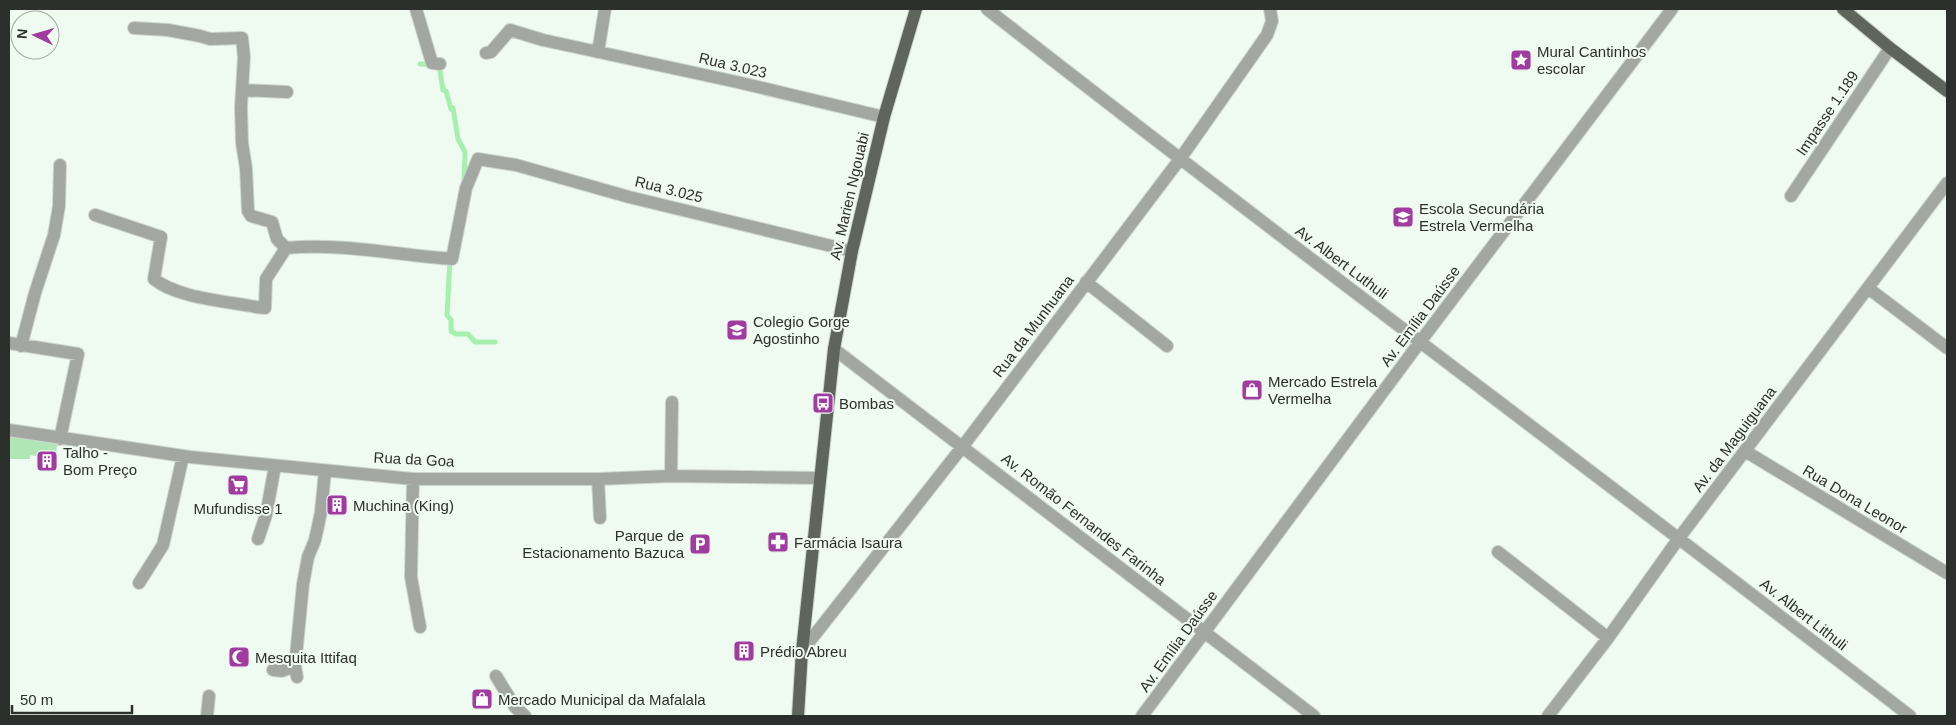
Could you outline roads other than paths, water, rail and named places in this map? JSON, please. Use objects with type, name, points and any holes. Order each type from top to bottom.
[{"type":"main road","name":"Av. Marien Ngouabi","points":[[798,716],[802,651],[834,349],[852,251],[884,117],[916,9]]},
{"type":"main road","points":[[1843,9],[1890,48],[1947,90]]},
{"type":"street","points":[[416,9],[432,63],[440,64]]},
{"type":"street","points":[[598,52],[605,9]]},
{"type":"street","name":"Av. Albert Luthuli","points":[[987,9],[1180,159],[1679,538]]},
{"type":"street","name":"Av. Emília Daússe","points":[[1142,716],[1420,342],[1672,9]]},
{"type":"street","name":"Rua da Munhuana","points":[[802,651],[963,446],[1180,159],[1266,35],[1272,21],[1271,10]]},
{"type":"street","points":[[95,215],[161,237],[154,279],[160,284],[182,293],[265,308],[266,279],[286,248],[277,239],[270,220],[251,216],[248,211],[246,168],[242,142],[244,57],[242,38],[210,40],[200,36],[168,30],[134,28]]},
{"type":"street","name":"Rua 3.023","points":[[486,53],[491,52],[510,30],[884,117]]},
{"type":"street","name":"Impasse 1.189","points":[[1791,196],[1890,48]]},
{"type":"street","points":[[242,90],[287,92]]},
{"type":"street","name":"Rua 3.025","points":[[286,248],[320,246],[383,250],[420,257],[452,259],[466,188],[478,158],[516,165],[630,197],[852,251]]},
{"type":"street","points":[[60,165],[59,206],[54,235],[35,293],[15,344],[78,354],[60,439]]},
{"type":"street","name":"Av. da Maguiguana","points":[[1548,716],[1608,638],[1679,538],[1947,183]]},
{"type":"street","points":[[1086,282],[1167,346]]},
{"type":"street","points":[[1868,288],[1947,348]]},
{"type":"street","name":"Av. Romão Fernandes Farinha","points":[[834,349],[1314,716]]},
{"type":"street","points":[[672,402],[672,476]]},
{"type":"street","name":"Rua da Goa","points":[[9,430],[183,456],[413,478],[598,479],[672,476],[820,478]]},
{"type":"street","name":"Rua Dona Leonor","points":[[1745,451],[1947,573]]},
{"type":"street","points":[[139,583],[163,545],[183,456]]},
{"type":"street","points":[[258,539],[266,515],[276,466]]},
{"type":"street","points":[[273,670],[296,671],[303,584],[308,557],[315,540],[321,512],[325,471]]},
{"type":"street","points":[[413,478],[411,577],[420,627]]},
{"type":"street","points":[[598,479],[600,518]]},
{"type":"street","name":"Av. Albert Lithuli","points":[[1679,538],[1910,716]]},
{"type":"street","points":[[1498,552],[1608,638]]},
{"type":"street","points":[[496,676],[515,707],[525,716]]},
{"type":"street","points":[[207,716],[209,696]]},
{"type":"waterway","points":[[420,64],[439,65],[443,90],[446,91],[451,109],[453,108],[458,139],[465,152],[464,181]]},
{"type":"waterway","points":[[450,259],[447,315],[451,320],[451,331],[456,334],[468,334],[475,342],[495,342]]},
{"type":"place","name":"Mural Cantinhos escolar","points":[[1521,60]]},
{"type":"place","name":"Escola Secundária Estrela Vermelha","points":[[1403,217]]},
{"type":"place","name":"Colegio Gorge Agostinho","points":[[737,330]]},
{"type":"place","name":"Mercado Estrela Vermelha","points":[[1252,390]]},
{"type":"place","name":"Bombas","points":[[823,403]]},
{"type":"place","name":"Talho - Bom Preço","points":[[47,461]]},
{"type":"place","name":"Mufundisse 1","points":[[238,485]]},
{"type":"place","name":"Muchina (King)","points":[[337,505]]},
{"type":"place","name":"Farmácia Isaura","points":[[778,542]]},
{"type":"place","name":"Parque de Estacionamento Bazuca","points":[[700,544]]},
{"type":"place","name":"Prédio Abreu","points":[[744,651]]},
{"type":"place","name":"Mesquita Ittifaq","points":[[239,657]]},
{"type":"place","name":"Mercado Municipal da Mafalala","points":[[482,699]]}]
